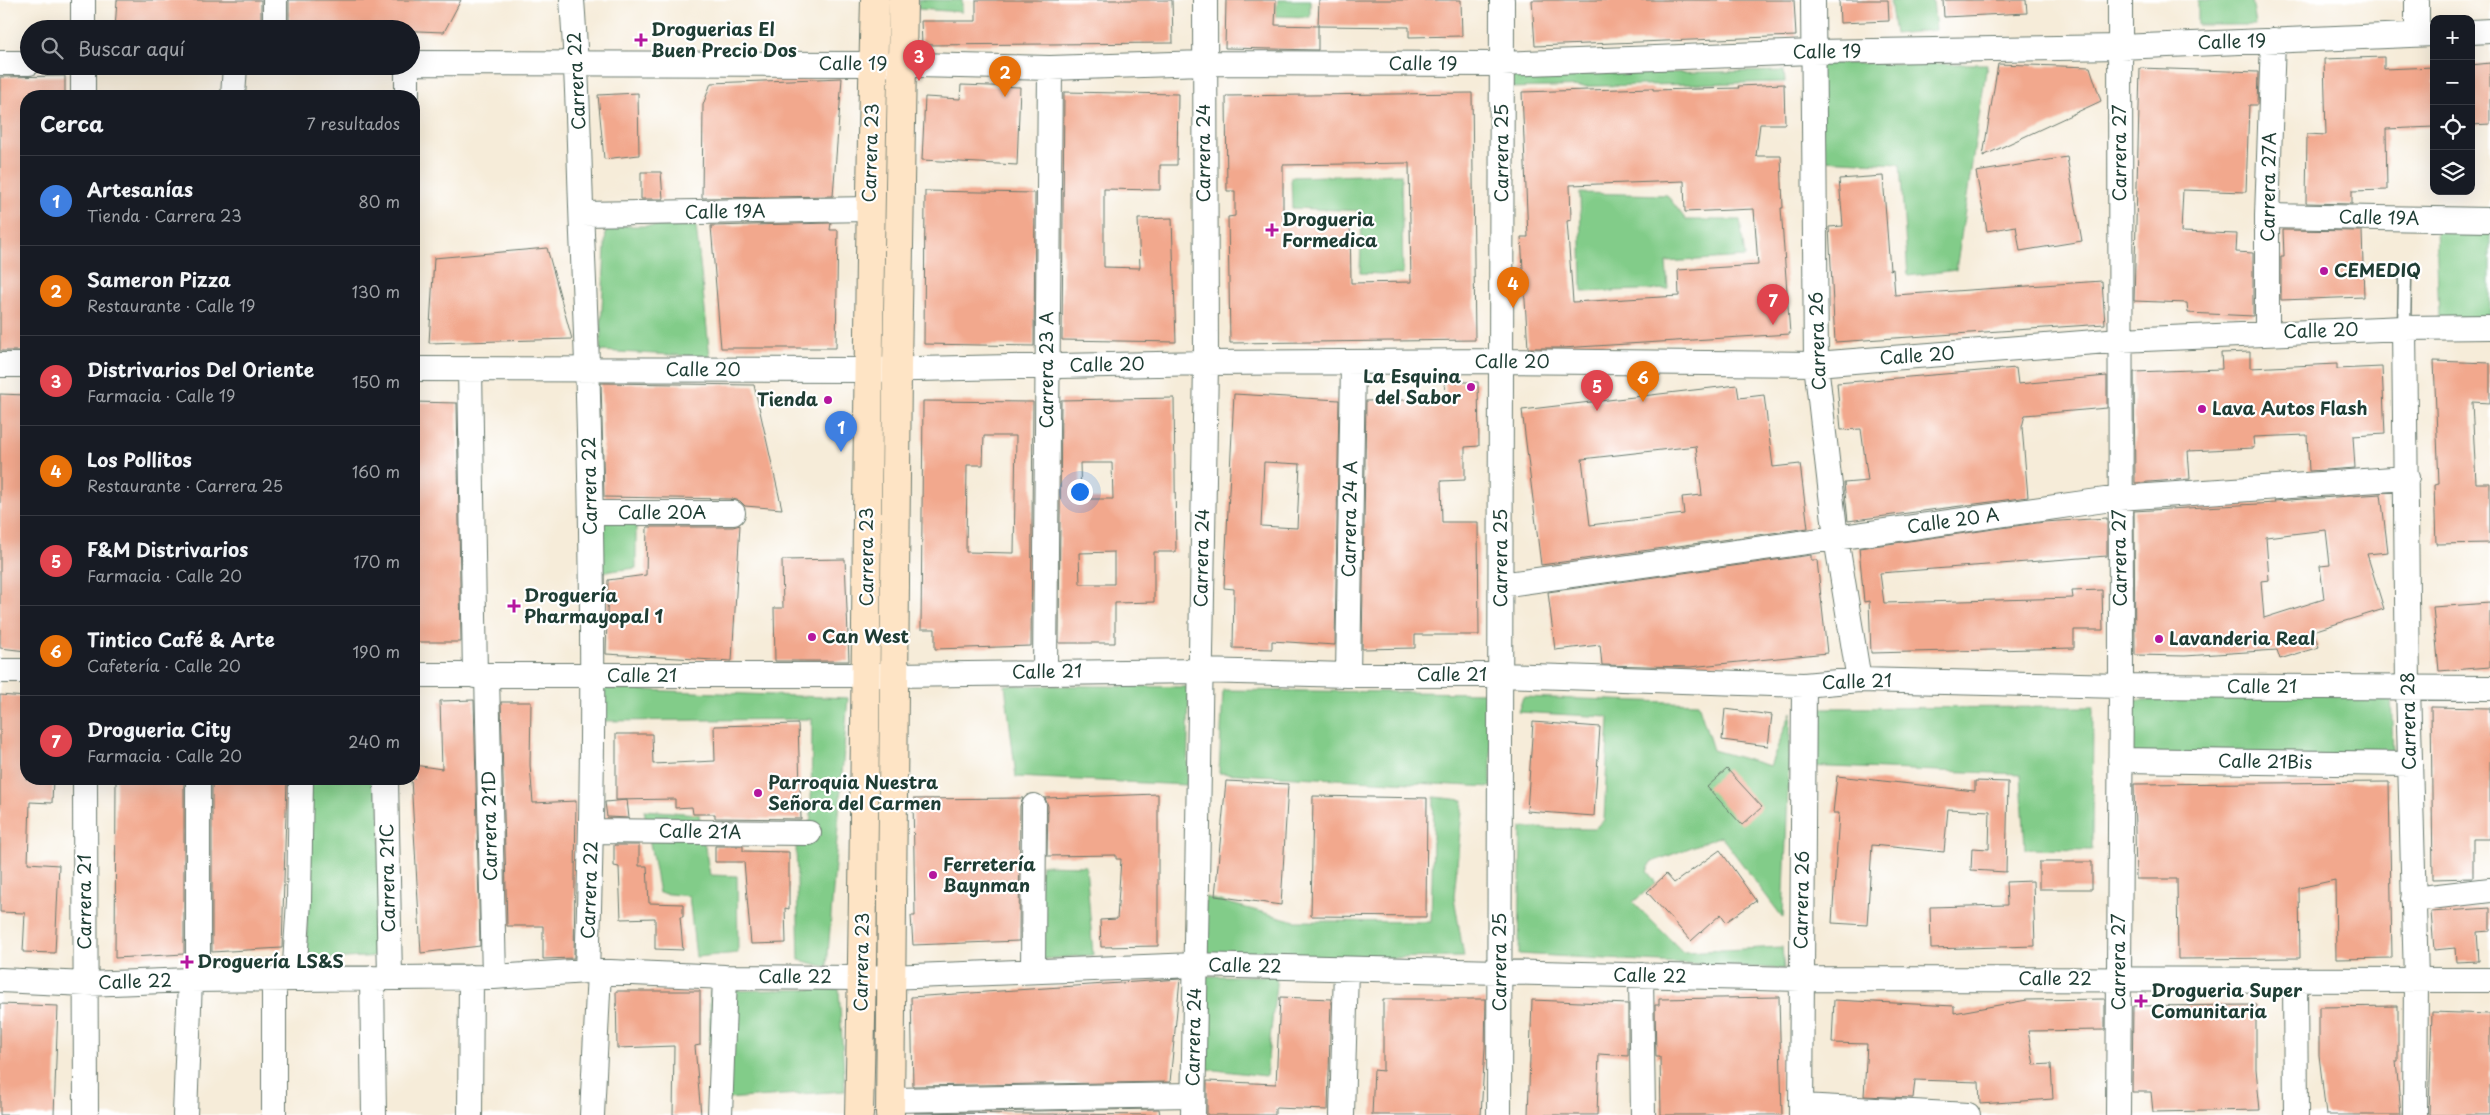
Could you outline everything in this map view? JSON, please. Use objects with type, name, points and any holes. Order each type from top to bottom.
[{"type":"street","points":[[82,0],[83,20]]},
{"type":"street","points":[[275,0],[275,20]]},
{"type":"street","name":"Carrera 22","points":[[572,0],[577,64],[588,370],[593,676],[592,1115]]},
{"type":"street","name":"Carrera 23","points":[[859,1115],[866,675],[869,209],[875,0]]},
{"type":"street","name":"Carrera 23","points":[[890,1107],[897,369],[903,0]]},
{"type":"street","name":"Carrera 24","points":[[1193,1105],[1206,363],[1205,0]]},
{"type":"street","name":"Carrera 25","points":[[1499,1115],[1502,0]]},
{"type":"street","name":"Carrera 26","points":[[1813,0],[1816,364],[1836,538],[1859,680]]},
{"type":"street","name":"Carrera 27","points":[[2118,1115],[2121,686],[2119,498],[2120,0]]},
{"type":"street","points":[[2417,0],[2426,34]]},
{"type":"street","points":[[2475,32],[2490,31]]},
{"type":"street","name":"Calle 19","points":[[420,63],[902,64],[1050,68],[1204,63],[1502,64],[1813,52],[2120,47],[2426,34]]},
{"type":"street","name":"Carrera 27A","points":[[2267,334],[2267,216],[2273,40]]},
{"type":"street","points":[[0,63],[20,63]]},
{"type":"street","name":"Carrera 23 A","points":[[1045,672],[1050,68]]},
{"type":"street","points":[[83,75],[83,90]]},
{"type":"street","points":[[233,90],[234,75]]},
{"type":"street","points":[[407,75],[407,90]]},
{"type":"street","name":"Calle 19A","points":[[582,214],[869,209]]},
{"type":"street","name":"Calle 19A","points":[[2267,216],[2490,220]]},
{"type":"street","name":"Calle 20","points":[[420,369],[869,370],[1206,363],[1501,361],[1816,364],[2120,340],[2404,328],[2490,327]]},
{"type":"street","name":"Carrera 28","points":[[2404,328],[2408,687],[2416,979],[2416,1115]]},
{"type":"street","name":"Carrera 24 A","points":[[1348,674],[1353,363]]},
{"type":"street","points":[[0,365],[20,365]]},
{"type":"street","name":"Carrera 21D","points":[[470,369],[481,676],[482,977],[470,1115]]},
{"type":"street","name":"Calle 20 A","points":[[1501,585],[2119,498],[2407,478]]},
{"type":"street","name":"Calle 20A","points":[[590,513],[733,513]]},
{"type":"street","points":[[0,671],[20,671]]},
{"type":"street","name":"Calle 21","points":[[420,675],[894,676],[1045,672],[1200,671],[1500,675],[1804,685],[1859,680],[2121,686],[2490,688]]},
{"type":"street","name":"Carrera 26","points":[[1801,1111],[1804,685]]},
{"type":"street","name":"Calle 21Bis","points":[[2120,760],[2410,764]]},
{"type":"street","name":"Carrera 21","points":[[85,785],[86,1115]]},
{"type":"street","points":[[185,1115],[194,980],[198,785]]},
{"type":"street","points":[[274,1115],[284,979],[299,901],[301,785]]},
{"type":"street","name":"Carrera 21C","points":[[374,1115],[381,978],[386,785]]},
{"type":"street","points":[[1033,972],[1034,806]]},
{"type":"street","name":"Calle 21A","points":[[592,831],[809,833]]},
{"type":"street","points":[[2413,898],[2490,890]]},
{"type":"street","name":"Calle 22","points":[[0,980],[86,984],[194,980],[482,977],[593,972],[725,977],[862,978],[1195,965],[1801,979],[2490,980]]},
{"type":"street","points":[[1342,1115],[1346,969]]},
{"type":"street","points":[[1641,976],[1643,1115]]},
{"type":"street","points":[[720,1115],[725,977]]},
{"type":"street","points":[[2295,981],[2296,1115]]},
{"type":"street","points":[[890,1107],[1193,1105]]},
{"type":"street","points":[[1801,1111],[1968,1115]]},
{"type":"lane","points":[[2404,328],[2405,279]]},
{"type":"green space","points":[[918,0],[962,0],[962,12],[918,9]]},
{"type":"green space","points":[[1278,0],[1310,0],[1310,17],[1275,16]]},
{"type":"green space","points":[[1890,0],[1933,0],[1936,30],[1895,34]]},
{"type":"green space","points":[[2198,0],[2252,0],[2256,25],[2198,25]]},
{"type":"green space","points":[[1820,63],[1987,64],[1956,270],[1908,276],[1900,164],[1822,160]]},
{"type":"green space","points":[[1784,71],[1785,82],[1505,88],[1502,75]]},
{"type":"green space","points":[[1401,174],[1403,275],[1360,273],[1362,211],[1292,208],[1291,177]]},
{"type":"green space","points":[[1580,193],[1667,195],[1686,220],[1740,220],[1745,257],[1666,262],[1668,289],[1582,292]]},
{"type":"green space","points":[[606,226],[696,226],[710,357],[600,351]]},
{"type":"green space","points":[[2490,228],[2490,318],[2439,320],[2436,229]]},
{"type":"green space","points":[[601,509],[636,516],[636,568],[603,572]]},
{"type":"green space","points":[[1005,685],[1189,687],[1187,785],[1016,777]]},
{"type":"green space","points":[[2391,687],[2393,757],[2122,756],[2125,701]]},
{"type":"green space","points":[[593,688],[848,698],[827,967],[799,960],[796,842],[811,819],[812,719],[605,721]]},
{"type":"green space","points":[[1223,690],[1491,693],[1491,787],[1219,773]]},
{"type":"green space","points":[[1523,697],[1698,703],[1713,750],[1770,766],[1791,712],[1783,918],[1721,836],[1652,862],[1647,871],[1656,883],[1633,902],[1683,952],[1782,947],[1784,969],[1519,954],[1521,828],[1594,829],[1604,820],[1609,717],[1518,712]]},
{"type":"green space","points":[[2093,707],[2092,850],[2025,849],[2021,774],[1804,766],[1804,708]]},
{"type":"green space","points":[[306,785],[379,785],[383,956],[307,960]]},
{"type":"green space","points":[[1434,797],[1463,800],[1454,897],[1464,957],[1206,960],[1205,897],[1295,921],[1431,922]]},
{"type":"green space","points":[[644,810],[699,814],[710,875],[737,876],[738,953],[696,957],[689,896],[659,893]]},
{"type":"green space","points":[[1041,865],[1086,866],[1093,955],[1035,960]]},
{"type":"green space","points":[[1206,976],[1277,976],[1266,1076],[1207,1069]]},
{"type":"green space","points":[[839,989],[845,1091],[710,1100],[710,991]]},
{"type":"building","points":[[117,0],[261,0],[261,20],[116,20]]},
{"type":"building","points":[[289,0],[461,0],[444,32],[420,31],[420,20],[289,20]]},
{"type":"building","points":[[976,0],[1172,0],[1173,43],[922,45],[921,21],[976,21]]},
{"type":"building","points":[[1226,0],[1276,0],[1275,25],[1318,26],[1318,50],[1225,48]]},
{"type":"building","points":[[1319,0],[1461,0],[1462,36],[1409,37],[1409,27],[1318,26]]},
{"type":"building","points":[[1532,0],[1794,0],[1796,36],[1535,46]]},
{"type":"building","points":[[1839,0],[1888,0],[1889,21],[1840,23]]},
{"type":"building","points":[[1943,0],[2026,0],[2027,13],[1944,17]]},
{"type":"building","points":[[2384,57],[2384,69],[2430,67],[2430,127],[2386,129],[2387,190],[2352,191],[2352,204],[2306,203],[2307,134],[2326,135],[2324,59]]},
{"type":"building","points":[[2490,63],[2490,124],[2475,125],[2475,65]]},
{"type":"building","points":[[1998,64],[2090,67],[2101,101],[1983,156]]},
{"type":"building","points":[[2140,68],[2258,72],[2257,105],[2249,105],[2246,192],[2183,190],[2181,232],[2237,234],[2236,252],[2253,253],[2253,316],[2188,313],[2187,303],[2134,301]]},
{"type":"building","points":[[65,76],[65,90],[20,90],[20,351],[0,351],[0,77]]},
{"type":"building","points":[[842,78],[833,196],[702,198],[703,105],[711,83]]},
{"type":"building","points":[[1784,84],[1785,124],[1760,124],[1756,156],[1781,156],[1783,208],[1781,208],[1790,334],[1562,348],[1528,348],[1521,237],[1528,237],[1522,92],[1653,88],[1653,90],[1739,88],[1738,86]],"holes":[[[1684,181],[1685,212],[1754,209],[1758,265],[1678,270],[1679,296],[1573,302],[1567,221],[1571,220],[1570,185]]]},
{"type":"building","points":[[961,85],[1020,87],[1017,165],[922,160],[925,97],[960,99]]},
{"type":"building","points":[[1064,92],[1178,94],[1177,165],[1160,165],[1160,190],[1104,189],[1104,267],[1140,268],[1138,219],[1172,218],[1176,342],[1062,340]]},
{"type":"building","points":[[638,93],[639,155],[604,159],[598,95]]},
{"type":"building","points":[[1472,93],[1475,340],[1230,343],[1228,217],[1235,216],[1235,191],[1227,191],[1226,96]],"holes":[[[1409,163],[1411,282],[1351,283],[1350,218],[1283,219],[1283,165]]]},
{"type":"building","points":[[2067,157],[2082,241],[2020,251],[2016,226],[1987,231],[1976,172]]},
{"type":"building","points":[[641,172],[661,172],[663,199],[641,199]]},
{"type":"building","points":[[1883,176],[1890,270],[1893,269],[1895,295],[2102,281],[2105,324],[1835,342],[1829,227],[1843,226],[1839,179]]},
{"type":"building","points":[[925,191],[1035,193],[1034,346],[924,344]]},
{"type":"building","points":[[831,223],[830,230],[838,230],[836,348],[721,348],[711,226]]},
{"type":"building","name":"CEMEDIQ","points":[[2283,230],[2362,231],[2364,297],[2281,300],[2281,256],[2284,256]]},
{"type":"building","points":[[547,248],[572,339],[429,343],[434,258]]},
{"type":"building","points":[[2250,352],[2250,368],[2337,364],[2337,369],[2382,367],[2385,434],[2353,436],[2355,468],[2309,471],[2307,435],[2253,437],[2254,448],[2188,451],[2190,479],[2135,483],[2134,372],[2222,369],[2221,353]]},
{"type":"building","points":[[2434,361],[2490,363],[2490,403],[2472,402],[2476,483],[2490,483],[2490,543],[2436,544],[2434,485],[2439,484]]},
{"type":"building","points":[[2016,368],[2018,384],[2107,376],[2107,408],[2025,415],[2022,427],[2028,497],[1848,521],[1844,483],[1868,481],[1861,429],[1841,430],[1837,383]]},
{"type":"building","points":[[1445,382],[1478,382],[1479,446],[1465,447],[1465,480],[1441,481],[1442,522],[1478,522],[1479,635],[1415,635],[1415,648],[1362,649],[1366,401],[1446,399]]},
{"type":"building","points":[[601,383],[754,385],[782,509],[745,506],[740,501],[733,499],[604,497]]},
{"type":"building","points":[[1737,385],[1739,398],[1764,395],[1773,467],[1800,464],[1808,528],[1541,565],[1522,410]],"holes":[[[1696,446],[1702,495],[1682,497],[1684,514],[1590,525],[1582,459]]]},
{"type":"building","points":[[0,394],[20,395],[20,650],[0,648]]},
{"type":"building","points":[[1234,394],[1339,400],[1335,645],[1272,641],[1272,649],[1233,648],[1234,589],[1224,588]],"holes":[[[1264,462],[1300,464],[1297,528],[1261,526]]]},
{"type":"building","points":[[1174,398],[1176,552],[1154,552],[1154,602],[1115,603],[1115,643],[1059,643],[1061,400]],"holes":[[[1080,463],[1112,463],[1113,499],[1081,499]],[[1114,552],[1114,584],[1080,584],[1079,553]]]},
{"type":"building","points":[[923,401],[1033,402],[1031,646],[935,649],[935,629],[921,629]],"holes":[[[984,436],[1016,436],[1014,553],[966,552],[967,465],[983,465]]]},
{"type":"building","points":[[420,402],[457,403],[461,642],[420,642]]},
{"type":"building","points":[[2381,494],[2388,552],[2367,554],[2384,609],[2313,631],[2319,647],[2280,659],[2277,650],[2185,656],[2135,655],[2134,511],[2275,503],[2274,501]],"holes":[[[2326,530],[2330,565],[2320,566],[2324,599],[2264,618],[2261,581],[2269,580],[2266,537]]]},
{"type":"building","points":[[2107,518],[2107,556],[1880,573],[1884,603],[2073,598],[2072,591],[2102,590],[2103,630],[2074,630],[2074,648],[1871,653],[1869,601],[1864,602],[1859,548],[2044,522]]},
{"type":"building","points":[[740,525],[732,661],[606,654],[608,580],[646,575],[647,527],[733,527]]},
{"type":"building","points":[[1811,555],[1811,560],[1817,560],[1827,653],[1690,667],[1602,665],[1600,645],[1555,650],[1548,592]]},
{"type":"building","points":[[845,559],[849,661],[775,661],[774,608],[783,608],[782,560]]},
{"type":"building","points":[[2490,603],[2490,667],[2439,671],[2433,607]]},
{"type":"building","points":[[0,695],[20,697],[20,785],[53,785],[52,803],[30,802],[28,863],[59,865],[55,953],[23,952],[25,913],[0,912]]},
{"type":"building","points":[[474,700],[480,946],[421,953],[411,785],[420,785],[420,766],[442,769],[440,701]]},
{"type":"building","points":[[501,702],[531,702],[530,765],[533,803],[576,801],[574,958],[543,959],[543,926],[507,926]]},
{"type":"building","points":[[2431,707],[2490,708],[2490,839],[2473,839],[2473,878],[2433,879]]},
{"type":"building","points":[[1725,709],[1772,715],[1768,746],[1722,740]]},
{"type":"building","points":[[1533,722],[1600,727],[1594,816],[1527,811]]},
{"type":"building","name":"Parroquia Nuestra Señora del Carmen","points":[[798,724],[801,819],[715,818],[715,814],[693,814],[692,807],[675,808],[675,799],[616,800],[616,734],[652,734],[653,764],[715,761],[714,726]]},
{"type":"building","points":[[1727,769],[1762,807],[1742,825],[1707,787]]},
{"type":"building","points":[[1837,776],[1975,791],[1975,781],[2008,782],[2006,872],[1971,870],[1972,848],[1989,849],[1990,811],[1948,809],[1944,852],[1872,845],[1867,925],[1832,923],[1839,813],[1833,813]]},
{"type":"building","points":[[1226,781],[1288,784],[1281,905],[1215,896]]},
{"type":"building","points":[[2389,782],[2392,958],[2336,959],[2335,880],[2299,888],[2300,958],[2178,959],[2177,879],[2136,879],[2134,784]]},
{"type":"building","points":[[116,785],[184,785],[184,954],[115,958]]},
{"type":"building","points":[[212,785],[287,785],[282,948],[212,952]]},
{"type":"building","points":[[1158,794],[1158,946],[1101,947],[1100,920],[1117,919],[1121,859],[1116,859],[1116,855],[1047,856],[1048,806],[1045,798]]},
{"type":"building","points":[[1313,796],[1427,798],[1426,917],[1311,916]]},
{"type":"building","points":[[1023,798],[1020,806],[1019,941],[913,945],[911,916],[915,916],[913,799]]},
{"type":"building","points":[[627,800],[629,818],[607,817],[605,802]]},
{"type":"building","points":[[614,845],[639,845],[639,866],[647,866],[649,903],[683,904],[683,917],[680,917],[683,950],[655,949],[655,918],[621,919],[619,867],[614,866]]},
{"type":"building","points":[[715,846],[743,846],[743,851],[789,852],[789,909],[785,908],[786,943],[751,944],[744,862],[715,862]]},
{"type":"building","points":[[1720,850],[1756,901],[1726,922],[1721,914],[1691,941],[1647,892],[1666,874],[1674,883]]},
{"type":"building","points":[[2039,862],[2092,862],[2092,889],[2039,889]]},
{"type":"building","points":[[2033,881],[2035,946],[1931,949],[1930,907],[2007,905],[2006,882]]},
{"type":"building","points":[[2490,908],[2490,931],[2477,932],[2479,961],[2456,962],[2455,948],[2434,950],[2431,912]]},
{"type":"building","points":[[1180,979],[1170,1082],[913,1086],[911,997]]},
{"type":"building","points":[[616,991],[700,991],[700,1045],[695,1046],[701,1115],[673,1115],[674,1046],[617,1048]]},
{"type":"building","points":[[1280,997],[1331,999],[1328,1110],[1275,1108],[1275,1115],[1207,1115],[1207,1081],[1276,1084]]},
{"type":"building","points":[[1779,997],[1782,1115],[1661,1115],[1660,1057],[1656,1057],[1655,1005],[1659,1005],[1659,999]]},
{"type":"building","points":[[1383,999],[1486,999],[1481,1115],[1372,1115],[1374,1070],[1383,1071]]},
{"type":"building","points":[[2105,999],[2105,1030],[2028,1031],[2034,1065],[2051,1064],[2053,1099],[1980,1104],[1979,1082],[1915,1080],[1913,1098],[1864,1096],[1867,1044],[1832,1043],[1834,1000],[1954,1006],[1954,1013],[2027,1000]]},
{"type":"building","points":[[1532,1000],[1628,1004],[1628,1056],[1599,1054],[1597,1115],[1528,1115]]},
{"type":"building","points":[[0,1004],[58,1006],[54,1115],[0,1115]]},
{"type":"building","points":[[2256,1005],[2256,1069],[2260,1110],[2153,1112],[2151,1092],[2132,1092],[2133,1006]]},
{"type":"building","points":[[2398,1006],[2398,1061],[2396,1061],[2401,1115],[2326,1115],[2319,1055],[2319,1007]]},
{"type":"building","points":[[2432,1012],[2490,1014],[2490,1115],[2429,1115]]},
{"type":"building","points":[[1159,1109],[1160,1115],[914,1113]]},
{"type":"place","name":"Droguerias El Buen Precio Dos","points":[[641,40]]},
{"type":"place","name":"Distrivarios Del Oriente","points":[[919,81]]},
{"type":"place","name":"Sameron Pizza","points":[[1005,97]]},
{"type":"place","name":"Drogueria Formedica","points":[[1272,230]]},
{"type":"place","name":"CEMEDIQ","points":[[2324,271]]},
{"type":"place","name":"Los Pollitos","points":[[1513,308]]},
{"type":"place","name":"Drogueria City","points":[[1773,325]]},
{"type":"place","name":"La Esquina del Sabor","points":[[1471,387]]},
{"type":"place","name":"Tienda","points":[[828,400]]},
{"type":"place","name":"Tintico Café & Arte","points":[[1643,402]]},
{"type":"place","name":"Lava Autos Flash","points":[[2202,409]]},
{"type":"place","name":"F&M Distrivarios","points":[[1597,411]]},
{"type":"place","name":"Artesanías","points":[[841,452]]},
{"type":"place","name":"Droguería Pharmayopal 1","points":[[514,606]]},
{"type":"place","name":"Can West","points":[[812,637]]},
{"type":"place","name":"Lavanderia Real","points":[[2159,639]]},
{"type":"place","name":"Parroquia Nuestra Señora del Carmen","points":[[758,793]]},
{"type":"place","name":"Ferretería Baynman","points":[[933,875]]},
{"type":"place","name":"Droguería LS&S","points":[[187,962]]},
{"type":"place","name":"Drogueria Super Comunitaria","points":[[2141,1001]]}]
